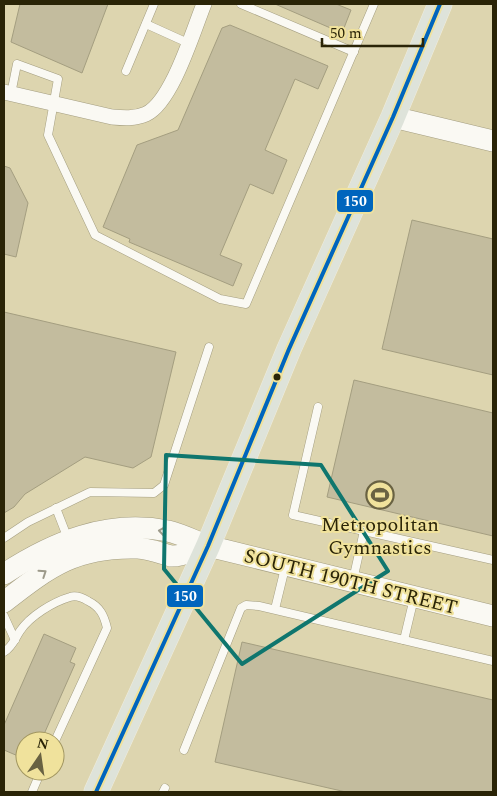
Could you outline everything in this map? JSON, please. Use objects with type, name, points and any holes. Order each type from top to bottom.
[{"type":"main road","points":[[96,792],[208,546],[290,349],[393,117],[440,4]]},
{"type":"street","points":[[8,93],[112,117],[128,119],[146,114],[158,106],[168,92],[204,4]]},
{"type":"street","points":[[393,117],[493,141]]},
{"type":"street","name":"SOUTH 190TH STREET","points":[[4,574],[26,559],[69,540],[112,529],[134,527],[170,532],[208,546],[493,616]]},
{"type":"street","name":"SOUTH 190TH STREET","points":[[4,602],[41,573],[80,554],[117,548],[140,548],[173,556],[208,546]]},
{"type":"lane","points":[[126,71],[154,4]]},
{"type":"lane","points":[[242,4],[354,52]]},
{"type":"lane","points":[[8,93],[17,64],[58,80],[48,135],[95,235],[220,299],[246,304],[374,4]]},
{"type":"lane","points":[[146,24],[188,43]]},
{"type":"lane","points":[[4,538],[56,508],[90,492],[154,493],[160,490],[164,485],[210,347]]},
{"type":"lane","points":[[318,407],[294,515],[493,560]]},
{"type":"lane","points":[[56,508],[69,540]]},
{"type":"lane","points":[[352,581],[364,531]]},
{"type":"lane","points":[[275,609],[286,565]]},
{"type":"lane","points":[[4,652],[12,647],[20,631],[39,613],[71,596],[79,596],[90,601],[105,616],[107,628],[60,731]]},
{"type":"lane","points":[[404,640],[414,596]]},
{"type":"lane","points":[[184,750],[241,608],[246,605],[275,609],[493,661]]},
{"type":"lane","points":[[4,616],[15,640]]},
{"type":"highlighted area","points":[[166,455],[321,465],[388,571],[242,664],[164,569]]},
{"type":"building","points":[[20,4],[108,4],[82,73],[11,42]]},
{"type":"building","points":[[275,4],[336,4],[351,10],[342,33]]},
{"type":"building","points":[[230,25],[328,66],[318,89],[295,79],[265,150],[287,160],[273,194],[250,184],[220,255],[242,264],[233,286],[129,242],[130,239],[103,227],[137,145],[178,130],[222,28]]},
{"type":"building","points":[[4,166],[10,168],[28,203],[16,257],[4,254]]},
{"type":"building","points":[[412,220],[493,239],[493,375],[382,349]]},
{"type":"building","points":[[4,312],[176,352],[151,457],[133,468],[85,457],[25,494],[14,507],[4,513]]},
{"type":"building","points":[[354,380],[493,413],[493,536],[327,497]]},
{"type":"building","points":[[44,634],[76,648],[70,662],[75,664],[45,731],[15,731],[15,755],[4,750],[4,725]]},
{"type":"building","points":[[242,642],[493,700],[493,792],[346,792],[215,762]]},
{"type":"transit line","name":"150","points":[[96,792],[208,546],[289,349],[393,117],[440,4]]},
{"type":"place","name":"Metropolitan Gymnastics","points":[[380,495]]}]
